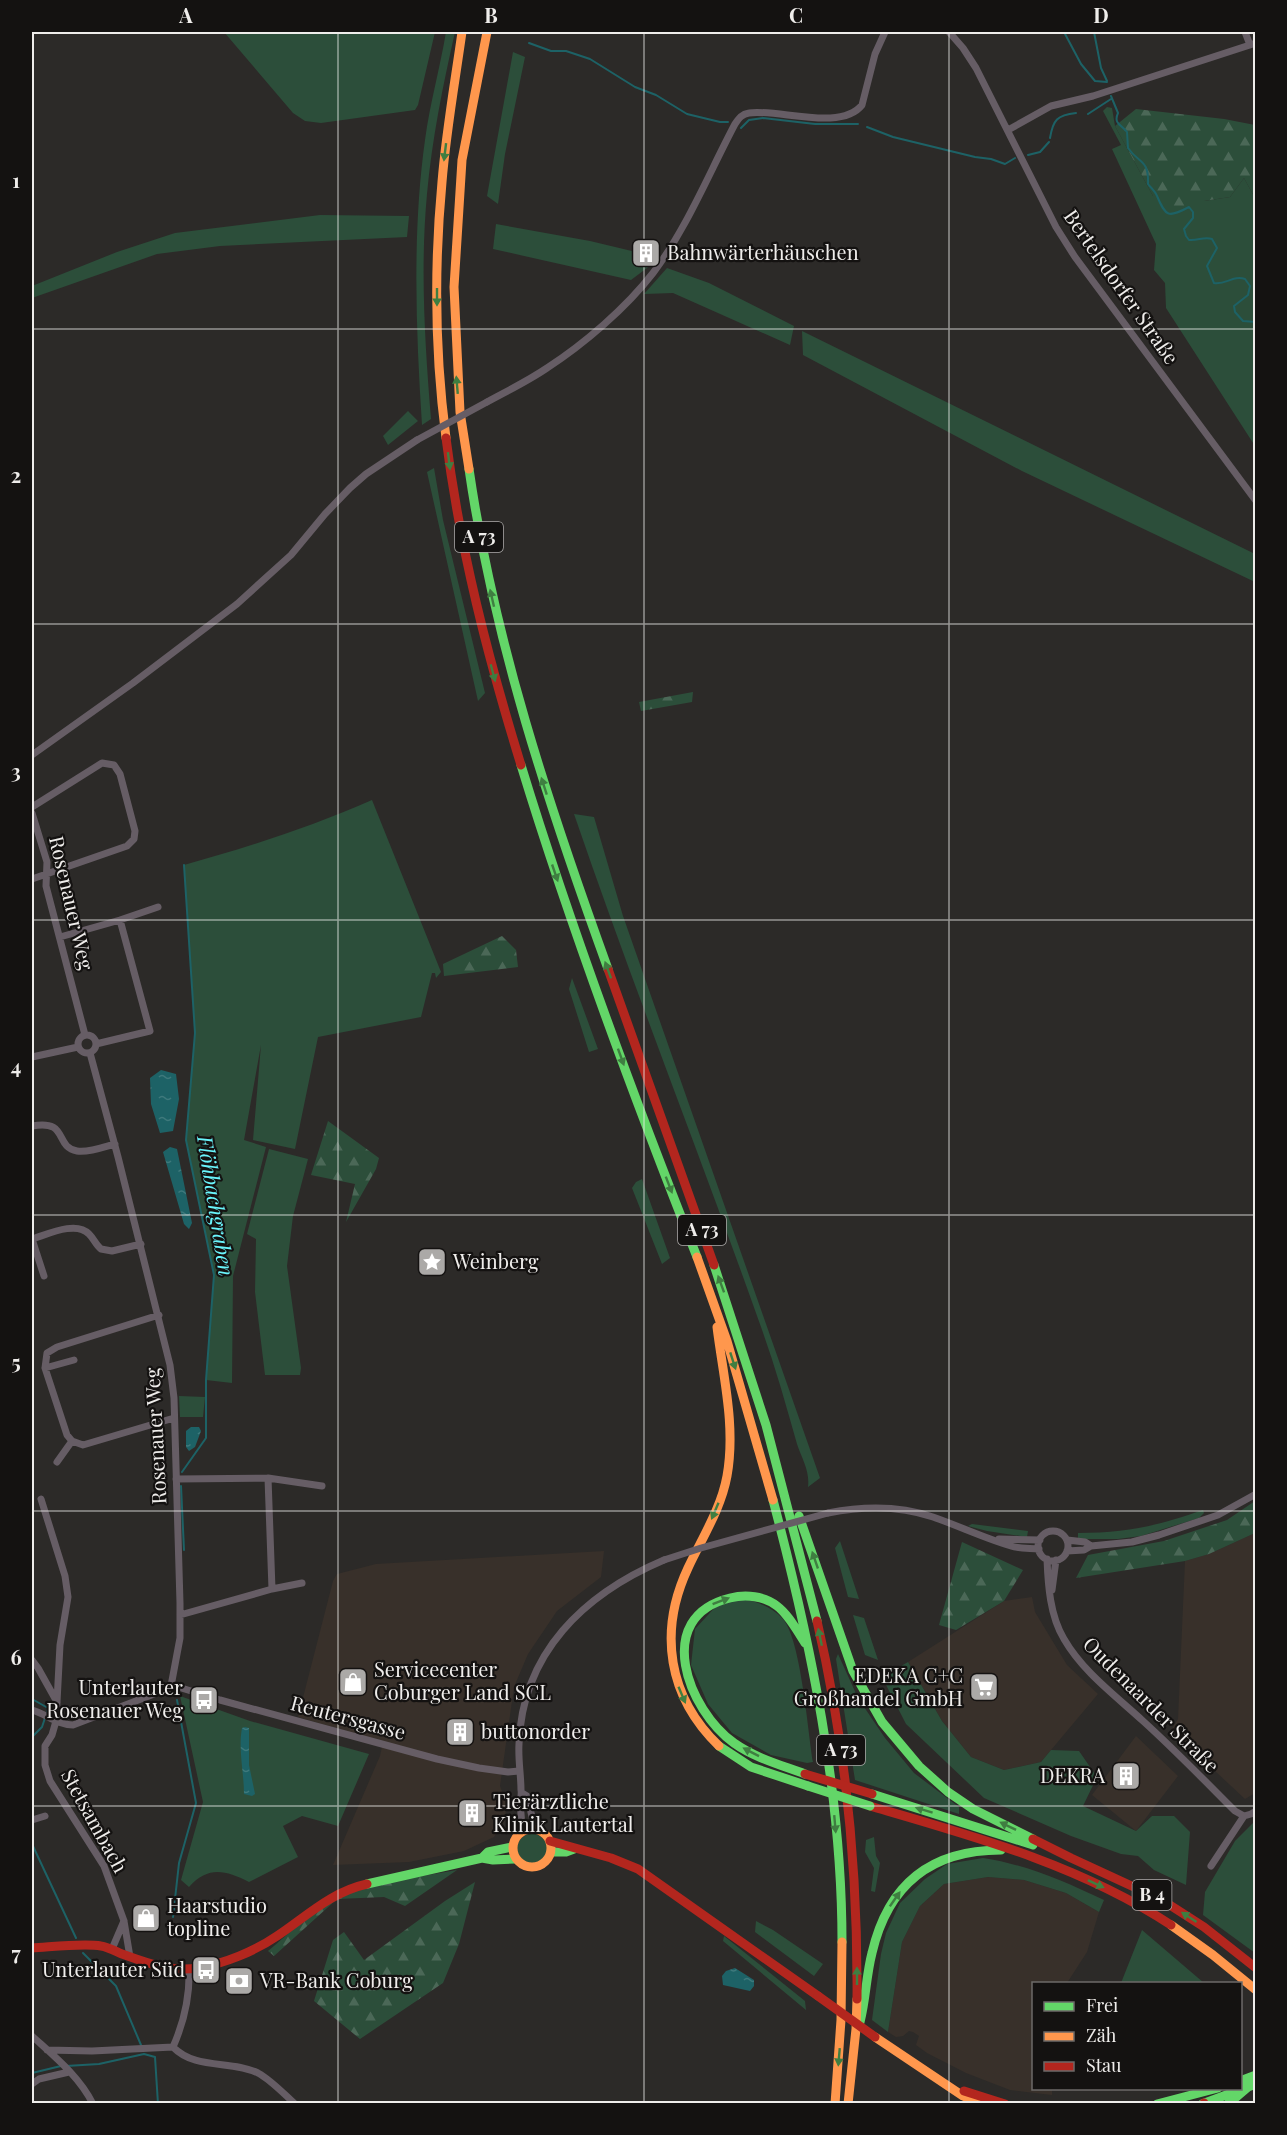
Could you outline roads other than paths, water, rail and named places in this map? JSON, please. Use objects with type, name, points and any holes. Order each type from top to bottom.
[{"type":"main road","points":[[454,94],[462,32]]},
{"type":"main road","name":"A 73","points":[[468,32],[454,94],[440,203],[436,299],[449,463],[465,556],[499,696],[544,842],[589,971],[715,1305],[769,1483],[791,1565],[810,1650],[834,1813],[840,1881],[842,1997],[836,2103]]},
{"type":"main road","name":"A 73","points":[[487,32],[464,142],[455,240],[453,300],[460,422],[481,550],[516,693],[561,837],[723,1288],[780,1471],[804,1562],[837,1722],[850,1824],[857,1954],[855,2034],[848,2103]]},
{"type":"main road","points":[[715,1305],[719,1348],[731,1418],[730,1455],[726,1479],[718,1503],[677,1595],[671,1617],[671,1658],[676,1680],[685,1702],[709,1736],[742,1762],[808,1786],[1016,1852]]},
{"type":"main road","points":[[780,1471],[794,1500],[853,1671],[864,1695],[884,1726],[904,1752],[949,1793],[979,1812],[1060,1853]]},
{"type":"main road","points":[[810,1650],[787,1616],[777,1606],[764,1600],[736,1596],[718,1600],[698,1616],[685,1640],[684,1659],[688,1678],[697,1699],[710,1718],[726,1736],[747,1751],[806,1774],[1060,1853]]},
{"type":"main road","points":[[535,1829],[544,1833],[550,1841],[551,1852],[544,1863],[534,1868],[522,1865],[515,1859],[512,1848],[515,1838],[522,1831],[535,1829]]},
{"type":"main road","points":[[550,1841],[610,1858],[654,1879],[875,2037],[963,2096],[981,2103]]},
{"type":"main road","points":[[477,1859],[488,1852],[512,1848]]},
{"type":"main road","points":[[551,1852],[566,1852],[574,1849]]},
{"type":"main road","points":[[855,2034],[866,2004],[873,1947],[892,1900],[909,1881],[927,1867],[945,1858],[967,1851],[1016,1852]]},
{"type":"main road","name":"B 4","points":[[1016,1852],[1095,1883],[1155,1915],[1204,1948],[1256,1990]]},
{"type":"main road","name":"B 4","points":[[1060,1853],[1149,1893],[1194,1920],[1256,1968]]},
{"type":"main road","points":[[32,1947],[79,1946],[112,1949],[157,1967],[189,1969],[226,1960],[258,1947],[276,1937],[324,1901],[353,1887],[477,1859],[515,1859]]},
{"type":"main road","points":[[1248,2084],[1256,2075]]},
{"type":"main road","points":[[947,2086],[1005,2103]]},
{"type":"main road","points":[[1203,2102],[1216,2090]]},
{"type":"main road","points":[[1157,2103],[1203,2102],[1233,2090]]},
{"type":"main road","points":[[1228,2103],[1242,2090]]},
{"type":"street","points":[[32,755],[237,604],[291,555],[325,514],[366,474],[417,440],[547,368],[586,339],[653,273],[686,219],[735,124],[742,115],[752,112],[807,118],[837,117],[854,113],[862,105],[874,54],[885,32]]},
{"type":"street","name":"Bertelsdorfer Straße","points":[[949,32],[963,48],[982,79],[1056,227],[1075,257],[1256,501]]},
{"type":"street","points":[[1008,130],[1052,106],[1093,96],[1253,44],[1245,32]]},
{"type":"street","points":[[32,807],[102,763],[114,765],[120,774],[135,831],[134,839],[127,846],[32,879]]},
{"type":"street","name":"Rosenauer Weg","points":[[32,813],[47,862],[46,886],[85,1035]]},
{"type":"street","points":[[60,937],[158,908]]},
{"type":"street","points":[[96,1044],[150,1031],[120,920]]},
{"type":"street","points":[[78,1047],[80,1039],[85,1035],[91,1036],[96,1044]]},
{"type":"street","points":[[78,1047],[82,1052],[90,1053],[96,1044]]},
{"type":"street","points":[[32,1058],[78,1047]]},
{"type":"street","name":"Rosenauer Weg","points":[[90,1053],[141,1244],[170,1365],[174,1418],[180,1615],[177,1664],[171,1686]]},
{"type":"street","points":[[32,1126],[46,1124],[57,1129],[65,1143],[71,1149],[79,1152],[115,1144]]},
{"type":"street","points":[[44,1276],[32,1239],[81,1228],[101,1249],[112,1251],[141,1244]]},
{"type":"street","points":[[159,1315],[57,1347],[47,1353],[45,1368],[67,1435],[72,1441],[83,1445],[174,1418]]},
{"type":"street","points":[[45,1368],[74,1360]]},
{"type":"street","points":[[57,1462],[72,1441]]},
{"type":"street","points":[[176,1479],[268,1478],[322,1485]]},
{"type":"street","points":[[268,1478],[272,1589]]},
{"type":"street","points":[[1067,1551],[1159,1536],[1218,1515],[1256,1494]]},
{"type":"street","name":"Stetsambach","points":[[41,1500],[65,1576],[68,1597],[60,1645],[57,1702],[52,1735],[44,1750],[45,1764],[50,1781],[104,1866],[124,1921],[130,1957]]},
{"type":"street","points":[[522,1831],[519,1746],[523,1709],[533,1678],[548,1650],[577,1614],[605,1591],[635,1573],[664,1560],[701,1548],[828,1513],[855,1508],[906,1510],[932,1516],[1013,1547],[1039,1549]]},
{"type":"street","points":[[1066,1540],[1067,1551],[1056,1560],[1047,1559],[1039,1549],[1040,1540],[1046,1533],[1054,1531],[1066,1540],[1085,1542],[1091,1546]]},
{"type":"street","points":[[993,1540],[1040,1540]]},
{"type":"street","name":"Oudenaarder Straße","points":[[1047,1559],[1047,1577],[1056,1621],[1063,1638],[1083,1665],[1235,1811],[1244,1816]]},
{"type":"street","name":"Oudenaarder Straße","points":[[1051,1593],[1056,1560]]},
{"type":"street","points":[[180,1615],[302,1582]]},
{"type":"street","points":[[32,1660],[57,1702]]},
{"type":"street","points":[[52,1735],[60,1729],[171,1686]]},
{"type":"street","name":"Reutersgasse","points":[[171,1686],[178,1686],[220,1700],[437,1759],[479,1768],[508,1772],[519,1771]]},
{"type":"street","points":[[33,1710],[73,1725]]},
{"type":"street","points":[[522,1793],[527,1797],[535,1829]]},
{"type":"street","points":[[1211,1866],[1244,1816],[1256,1810]]},
{"type":"street","points":[[32,1820],[45,1816]]},
{"type":"street","points":[[112,1949],[124,1921]]},
{"type":"street","points":[[174,2047],[187,2007],[189,1969]]},
{"type":"street","points":[[32,2036],[69,2072],[88,2093],[93,2103]]},
{"type":"street","points":[[47,2050],[174,2047]]},
{"type":"street","points":[[174,2047],[180,2055],[191,2060],[238,2067],[259,2074],[295,2103]]},
{"type":"street","points":[[32,2084],[39,2079],[69,2072]]},
{"type":"water","points":[[161,1070],[176,1074],[179,1099],[173,1131],[160,1133],[151,1104],[150,1078]]},
{"type":"water","points":[[170,1147],[177,1149],[192,1223],[189,1229],[184,1224],[163,1152]]},
{"type":"water","points":[[191,1427],[199,1427],[201,1431],[195,1447],[189,1451],[186,1447],[186,1431]]},
{"type":"water","points":[[242,1728],[249,1728],[249,1765],[255,1794],[252,1796],[244,1794],[241,1744]]},
{"type":"water","points":[[735,1968],[754,1980],[754,1986],[750,1991],[723,1985],[722,1976],[726,1971]]},
{"type":"waterway","points":[[1064,32],[1081,64],[1095,81],[1107,82]]},
{"type":"waterway","points":[[1094,32],[1101,68],[1107,81]]},
{"type":"waterway","points":[[529,43],[551,51],[566,51],[590,59],[635,87],[656,95],[687,114],[728,122]]},
{"type":"waterway","points":[[1111,96],[1118,113],[1117,122],[1127,132],[1128,148],[1145,166],[1148,184],[1163,208],[1172,214],[1189,207],[1193,212],[1193,218],[1184,229],[1186,236],[1189,240],[1212,239],[1217,248],[1207,266],[1214,283],[1237,278],[1245,279],[1250,286],[1248,295],[1234,306],[1235,312],[1243,321],[1256,322]]},
{"type":"waterway","points":[[1088,114],[1111,99]]},
{"type":"waterway","points":[[1050,138],[1053,127],[1060,117],[1076,113]]},
{"type":"waterway","points":[[741,128],[749,120],[763,118],[815,124],[858,124]]},
{"type":"waterway","points":[[867,127],[893,137],[1005,164],[1015,158]]},
{"type":"waterway","points":[[1028,155],[1040,152],[1049,142]]},
{"type":"waterway","name":"Flöhbachgraben","points":[[182,1472],[206,1438],[206,1380],[214,1275],[186,1140],[195,1033],[184,865]]},
{"type":"waterway","name":"Flöhbachgraben","points":[[181,1486],[184,1550]]},
{"type":"waterway","points":[[32,1699],[48,1708],[47,1713]]},
{"type":"waterway","name":"Flöhbachgraben","points":[[173,1917],[179,1863],[196,1803],[177,1700]]},
{"type":"waterway","points":[[32,1737],[42,1727],[45,1718]]},
{"type":"waterway","points":[[32,1844],[76,1938]]},
{"type":"waterway","points":[[83,1953],[116,1986],[141,2045]]},
{"type":"waterway","points":[[66,2066],[99,2064],[144,2054],[155,2057],[158,2104]]},
{"type":"waterway","points":[[32,2073],[61,2066]]},
{"type":"place","name":"Bahnwärterhäuschen","points":[[646,253]]},
{"type":"place","name":"Weinberg","points":[[432,1262]]},
{"type":"place","name":"Servicecenter Coburger Land SCL","points":[[353,1682]]},
{"type":"place","name":"EDEKA C+C Großhandel GmbH","points":[[984,1687]]},
{"type":"place","name":"Unterlauter Rosenauer Weg","points":[[204,1700]]},
{"type":"place","name":"buttonorder","points":[[460,1732]]},
{"type":"place","name":"DEKRA","points":[[1126,1776]]},
{"type":"place","name":"Tierärztliche Klinik Lautertal","points":[[472,1813]]},
{"type":"place","name":"Haarstudio topline","points":[[146,1918]]},
{"type":"place","name":"Unterlauter Süd","points":[[206,1970]]},
{"type":"place","name":"VR-Bank Coburg","points":[[239,1981]]}]
